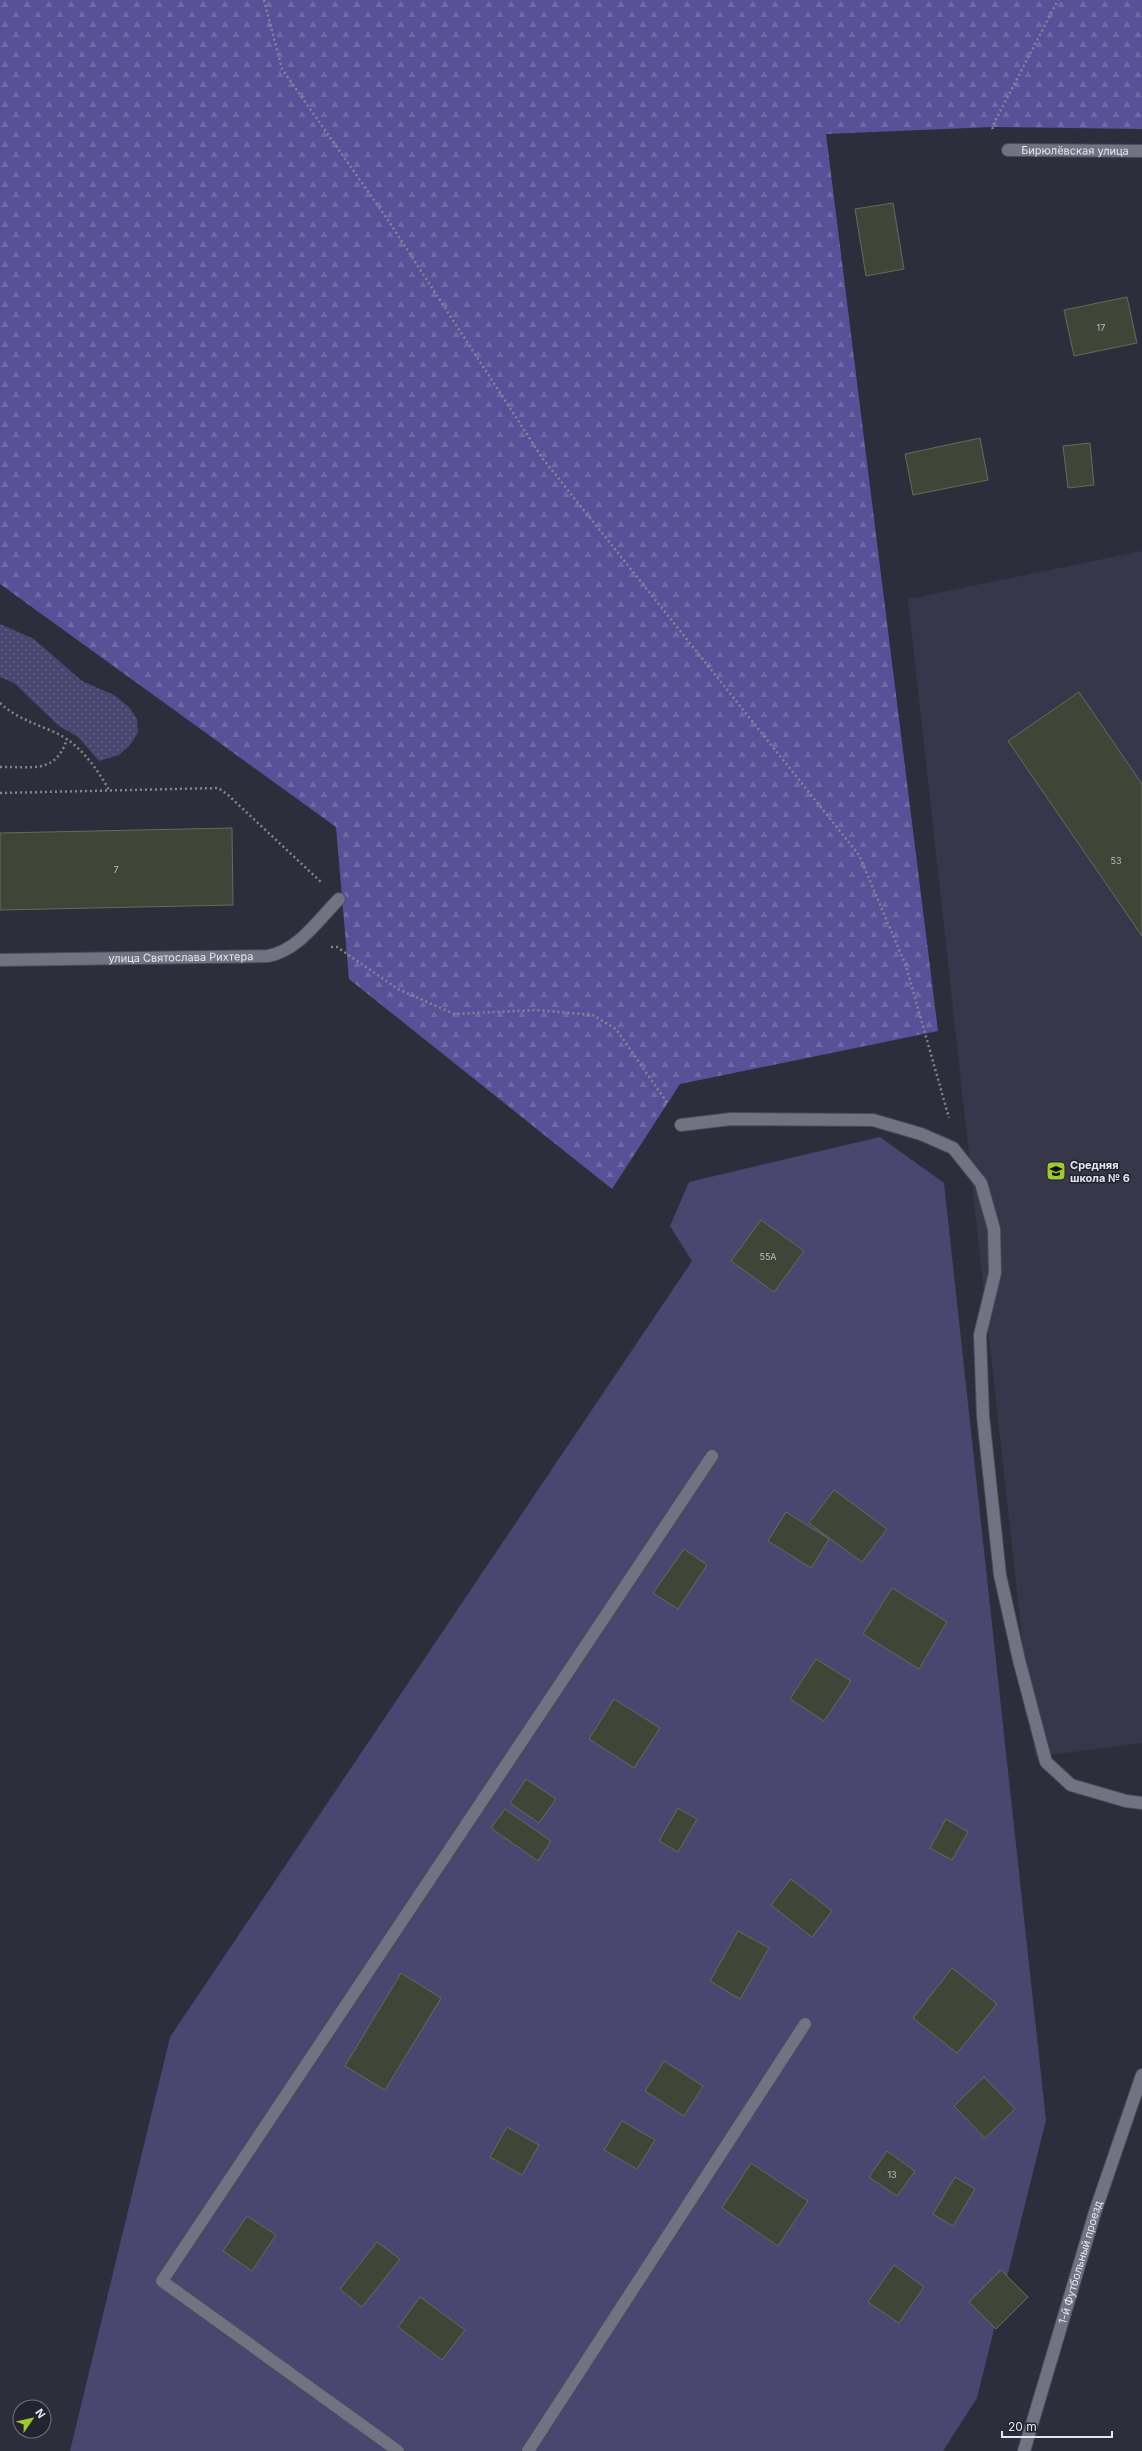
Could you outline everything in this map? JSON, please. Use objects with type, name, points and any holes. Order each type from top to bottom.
[{"type":"street","name":"Бирюлёвская улица","points":[[1008,150],[1142,151]]},
{"type":"street","name":"улица Святослава Рихтера","points":[[0,960],[268,956],[282,953],[294,945],[339,899]]},
{"type":"street","points":[[682,1125],[731,1119],[873,1120],[921,1134],[953,1148],[981,1183],[994,1229],[995,1273],[980,1335],[983,1416],[1000,1575],[1046,1762],[1071,1785],[1126,1801],[1142,1803]]},
{"type":"street","points":[[398,2451],[162,2281],[712,1456]]},
{"type":"street","points":[[528,2451],[805,2024]]},
{"type":"street","name":"1-й Футбольный проезд","points":[[1024,2451],[1095,2212],[1142,2075]]},
{"type":"path","points":[[264,0],[282,69],[388,220],[543,459],[859,855],[906,966],[944,1106],[952,1126],[953,1148]]},
{"type":"path","points":[[1008,150],[992,127],[1058,0]]},
{"type":"path","points":[[0,703],[12,714],[67,739],[88,757],[110,790]]},
{"type":"path","points":[[0,767],[48,766],[58,759],[67,739]]},
{"type":"path","points":[[0,793],[218,788],[227,794],[339,899]]},
{"type":"path","points":[[294,945],[337,948],[398,989],[454,1014],[537,1010],[593,1015],[616,1029],[682,1125]]},
{"type":"shaded area","name":"Средняя школа № 6","points":[[1142,551],[1142,1743],[1035,1757],[908,599]]},
{"type":"shaded area","points":[[0,624],[34,639],[82,681],[114,695],[129,707],[137,719],[138,733],[130,745],[119,755],[99,761],[78,737],[59,726],[14,683],[0,677]]},
{"type":"shaded area","points":[[880,1137],[944,1183],[1046,2120],[977,2398],[943,2451],[70,2451],[170,2037],[692,1261],[670,1226],[689,1182]]},
{"type":"green space","points":[[0,0],[1142,0],[1142,129],[992,127],[826,134],[938,1031],[680,1084],[612,1189],[349,979],[336,827],[0,584]]},
{"type":"building","points":[[893,203],[904,269],[866,276],[855,209]]},
{"type":"building","points":[[1127,297],[1137,343],[1074,356],[1064,310]]},
{"type":"building","points":[[980,438],[988,480],[913,495],[905,454]]},
{"type":"building","points":[[1090,443],[1094,485],[1068,488],[1063,446]]},
{"type":"building","points":[[1079,692],[1142,784],[1142,936],[1008,741]]},
{"type":"building","points":[[232,828],[233,905],[0,910],[0,833]]},
{"type":"building","points":[[761,1220],[804,1251],[774,1292],[731,1261]]},
{"type":"building","points":[[834,1490],[887,1529],[862,1562],[809,1523]]},
{"type":"building","points":[[786,1512],[829,1539],[811,1568],[768,1541]]},
{"type":"building","points":[[684,1549],[707,1565],[678,1609],[653,1593]]},
{"type":"building","points":[[892,1588],[947,1622],[919,1669],[863,1634]]},
{"type":"building","points":[[816,1659],[851,1681],[824,1721],[790,1699]]},
{"type":"building","points":[[614,1699],[660,1728],[634,1768],[589,1739]]},
{"type":"building","points":[[526,1779],[556,1799],[539,1823],[510,1803]]},
{"type":"building","points":[[678,1808],[697,1819],[678,1852],[659,1841]]},
{"type":"building","points":[[505,1809],[551,1841],[538,1861],[491,1828]]},
{"type":"building","points":[[946,1819],[968,1832],[952,1860],[930,1848]]},
{"type":"building","points":[[791,1879],[832,1911],[812,1937],[771,1905]]},
{"type":"building","points":[[738,1931],[769,1948],[740,1999],[710,1981]]},
{"type":"building","points":[[952,1968],[997,2004],[957,2053],[913,2018]]},
{"type":"building","points":[[401,1973],[441,1998],[385,2090],[345,2066]]},
{"type":"building","points":[[664,2061],[703,2086],[684,2116],[645,2091]]},
{"type":"building","points":[[984,2077],[1015,2109],[985,2138],[954,2106]]},
{"type":"building","points":[[622,2121],[655,2140],[637,2169],[604,2150]]},
{"type":"building","points":[[507,2127],[539,2145],[522,2175],[490,2157]]},
{"type":"building","points":[[887,2151],[915,2171],[897,2196],[869,2177]]},
{"type":"building","points":[[751,2163],[808,2201],[778,2246],[722,2208]]},
{"type":"building","points":[[955,2177],[975,2189],[953,2226],[933,2214]]},
{"type":"building","points":[[247,2216],[276,2235],[252,2271],[223,2251]]},
{"type":"building","points":[[377,2242],[400,2259],[362,2307],[340,2289]]},
{"type":"building","points":[[894,2265],[924,2287],[899,2323],[868,2302]]},
{"type":"building","points":[[1001,2270],[1028,2297],[996,2329],[969,2302]]},
{"type":"building","points":[[420,2297],[465,2330],[442,2360],[398,2327]]},
{"type":"place","name":"Средняя школа № 6","points":[[1056,1171]]}]
